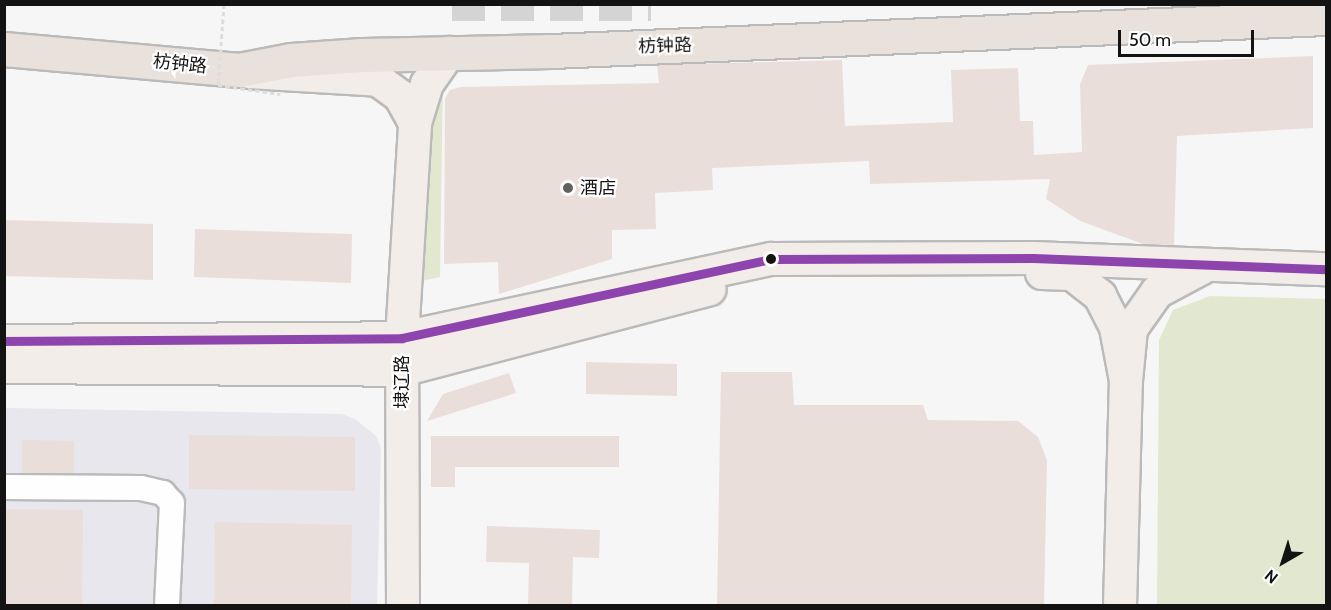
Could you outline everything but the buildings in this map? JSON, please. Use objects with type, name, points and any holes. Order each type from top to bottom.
[{"type":"highway","name":"枋钟路","points":[[4,49],[239,70],[291,60],[1326,18]]},
{"type":"main road","name":"埭辽路","points":[[403,606],[402,338],[415,123],[427,84],[449,53]]},
{"type":"main road","points":[[239,70],[267,76],[378,80],[400,96],[415,123]]},
{"type":"main road","points":[[4,341],[402,338],[771,259],[1033,258],[1326,269]]},
{"type":"main road","points":[[1120,606],[1126,381],[1131,330],[1157,292],[1207,266]]},
{"type":"main road","points":[[4,367],[402,370],[667,303],[773,268],[785,268],[1072,274],[1100,296],[1110,317],[1126,381]]},
{"type":"lane","points":[[4,487],[141,488],[163,493],[172,503],[167,606]]},
{"type":"path","points":[[224,4],[218,86],[280,94]]},
{"type":"shaded area","points":[[5,408],[342,414],[355,419],[376,436],[381,448],[377,605],[5,606]]},
{"type":"green space","points":[[443,75],[440,277],[422,281],[419,269],[425,116]]},
{"type":"green space","points":[[1210,296],[1326,299],[1326,605],[1157,605],[1159,340],[1173,310]]},
{"type":"tunnel","points":[[452,4],[651,4]]},
{"type":"transit line","points":[[4,341],[402,338],[771,259],[1033,258],[1326,269]]},
{"type":"place","name":"酒店","points":[[568,188]]}]
